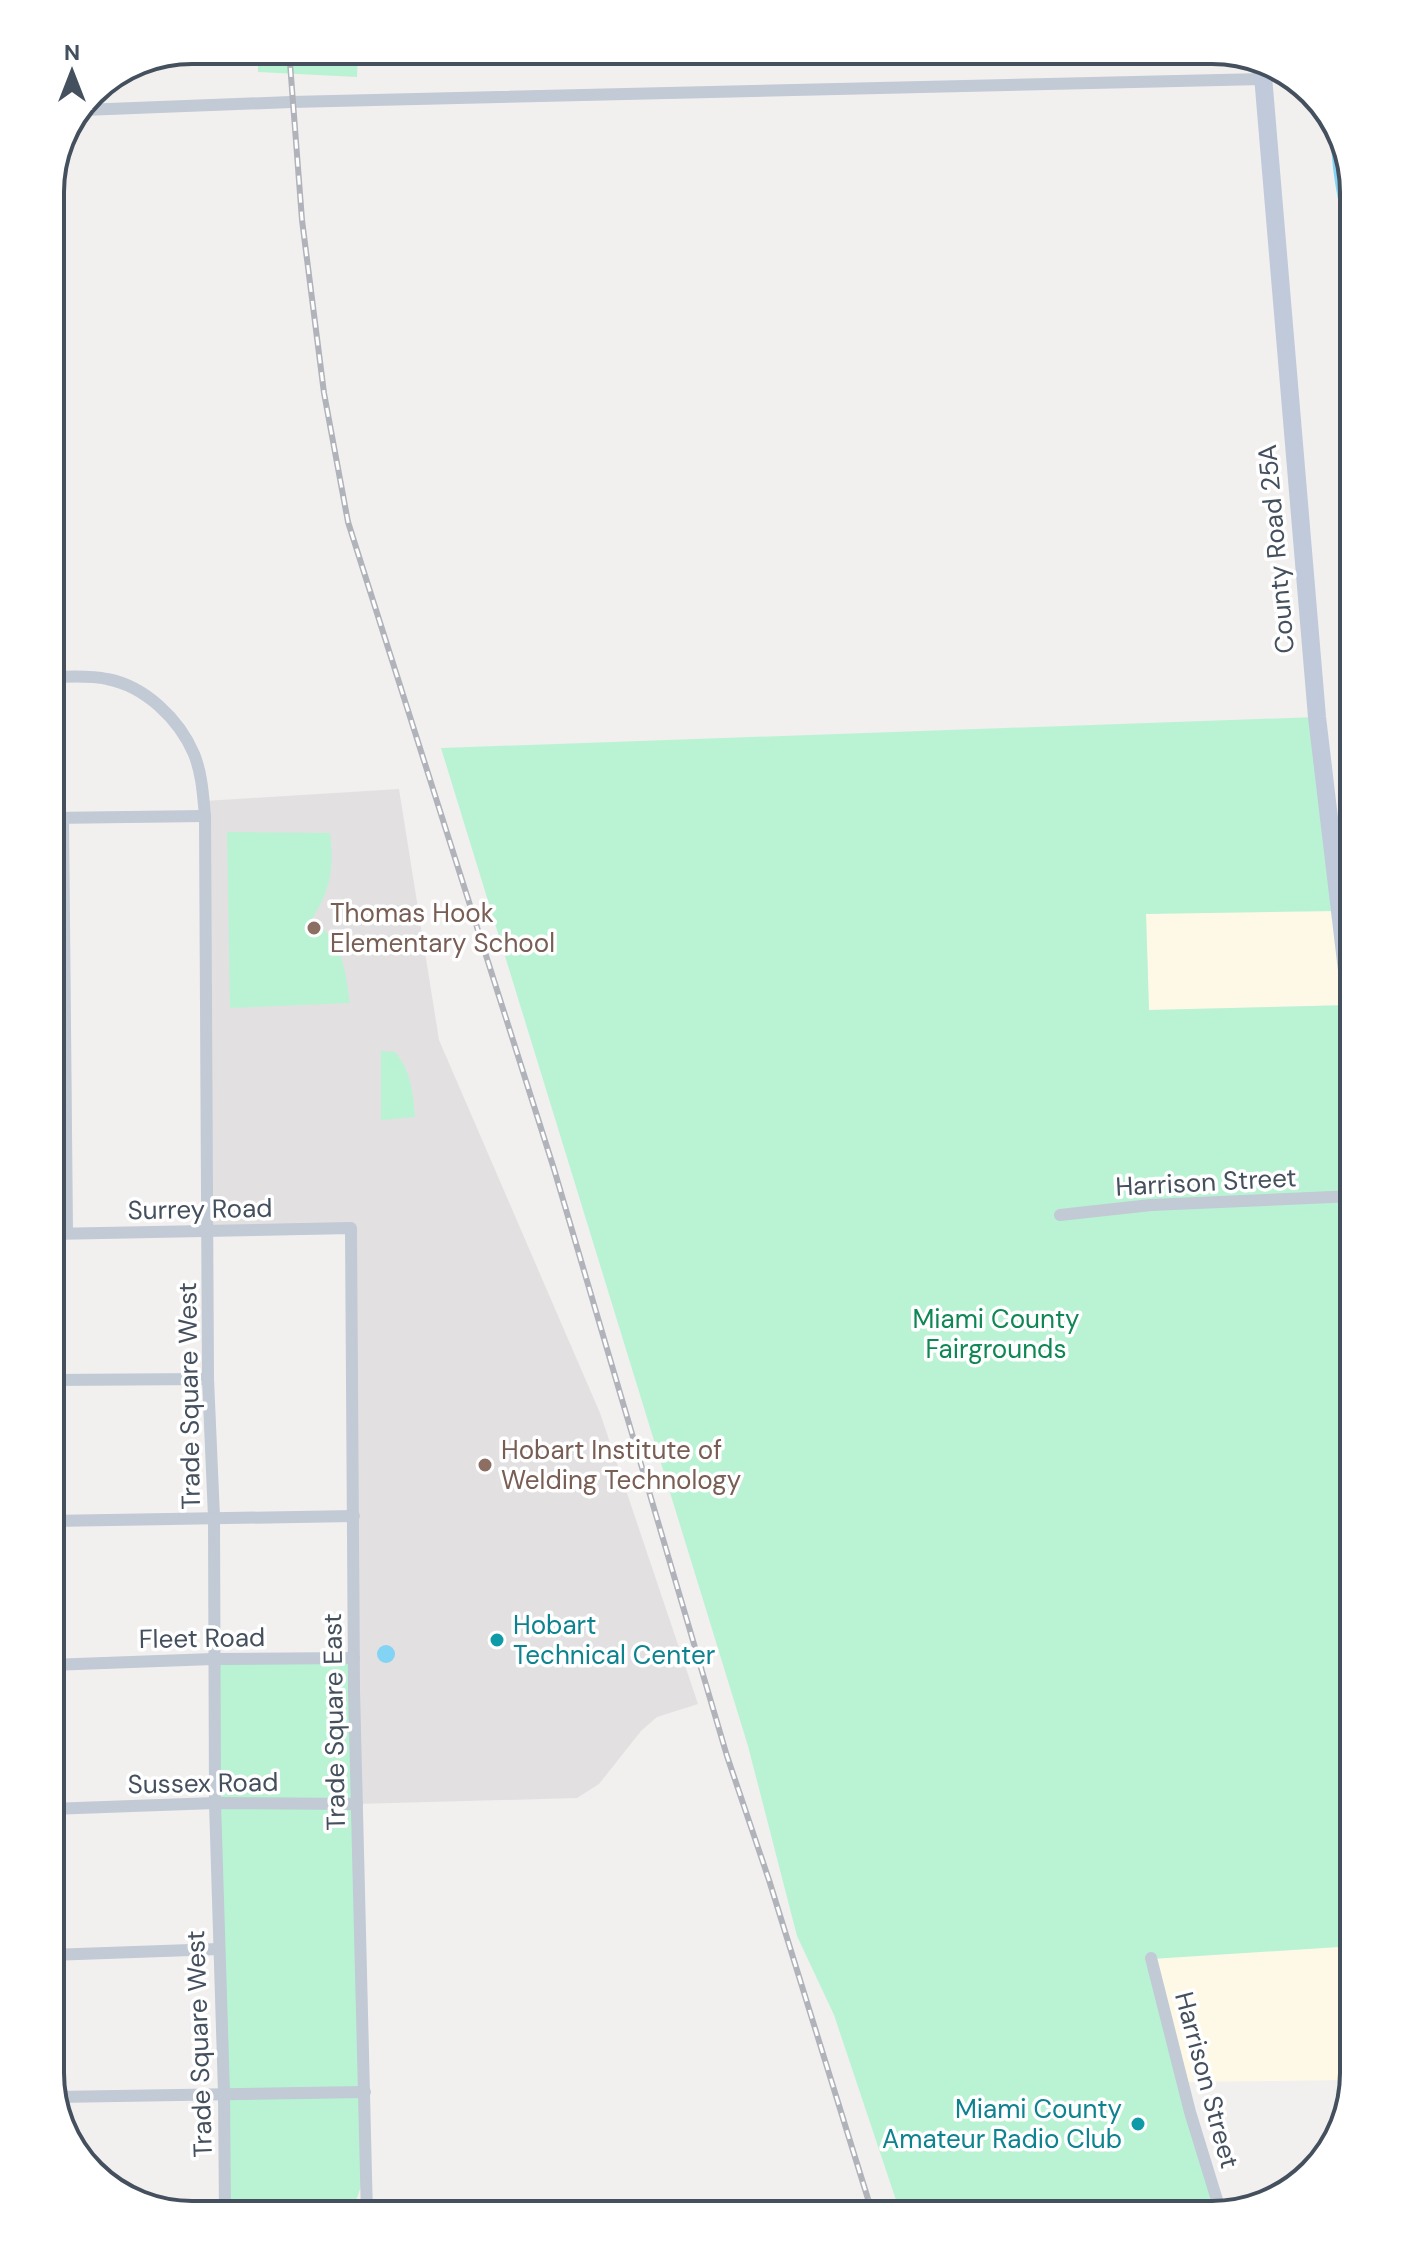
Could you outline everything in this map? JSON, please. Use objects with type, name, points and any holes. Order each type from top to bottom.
[{"type":"main road","name":"County Road 25A","points":[[1262,74],[1317,717],[1340,911]]},
{"type":"street","points":[[112,109],[1256,72]]},
{"type":"street","name":"Trade Square West","points":[[64,677],[108,679],[146,695],[178,726],[194,756],[202,786],[205,816],[208,1379],[214,1517],[215,1803],[225,2201]]},
{"type":"street","points":[[64,818],[205,816]]},
{"type":"street","points":[[64,1108],[67,1233]]},
{"type":"street","name":"Harrison Street","points":[[1060,1215],[1151,1205],[1340,1197]]},
{"type":"street","name":"Surrey Road","points":[[64,1233],[351,1228]]},
{"type":"street","name":"Trade Square East","points":[[351,1228],[354,1658],[367,2201]]},
{"type":"street","points":[[64,1380],[208,1379]]},
{"type":"street","points":[[64,1521],[354,1516]]},
{"type":"street","name":"Fleet Road","points":[[64,1664],[354,1658]]},
{"type":"street","name":"Sussex Road","points":[[64,1808],[215,1803],[357,1804]]},
{"type":"street","points":[[64,1955],[219,1949]]},
{"type":"street","name":"Harrison Street","points":[[1151,1958],[1190,2112],[1217,2201]]},
{"type":"street","points":[[66,2097],[365,2092]]},
{"type":"shaded area","points":[[399,789],[439,1040],[600,1413],[698,1704],[657,1717],[641,1731],[599,1784],[577,1798],[357,1804],[351,1229],[209,1231],[204,801]]},
{"type":"shaded area","points":[[1340,910],[1340,1005],[1149,1010],[1146,913]]},
{"type":"shaded area","points":[[1340,1947],[1340,2080],[1183,2082],[1151,1958]]},
{"type":"green space","points":[[258,64],[357,64],[357,77],[258,72]]},
{"type":"green space","name":"Miami County Fairgrounds","points":[[1317,717],[1339,911],[1146,914],[1149,1010],[1340,1005],[1340,1947],[1152,1959],[1218,2201],[896,2201],[834,2015],[797,1936],[748,1746],[441,748]]},
{"type":"green space","points":[[227,832],[330,833],[330,878],[312,919],[337,947],[344,966],[350,1003],[230,1008]]},
{"type":"green space","points":[[381,1051],[395,1052],[405,1067],[415,1117],[381,1120]]},
{"type":"green space","points":[[354,1658],[366,2171],[356,2201],[225,2201],[213,1659]]},
{"type":"water","points":[[1331,147],[1339,175],[1340,207],[1334,178]]},
{"type":"water","points":[[386,1645],[395,1654],[386,1663],[377,1654]]},
{"type":"railway","points":[[290,64],[302,220],[324,393],[348,522],[554,1169],[727,1756],[769,1880],[869,2201]]},
{"type":"place","name":"Thomas Hook Elementary School","points":[[314,928]]},
{"type":"place","name":"Hobart Institute of Welding Technology","points":[[485,1465]]},
{"type":"place","name":"Hobart Technical Center","points":[[497,1640]]},
{"type":"place","name":"Miami County Amateur Radio Club","points":[[1138,2124]]}]
